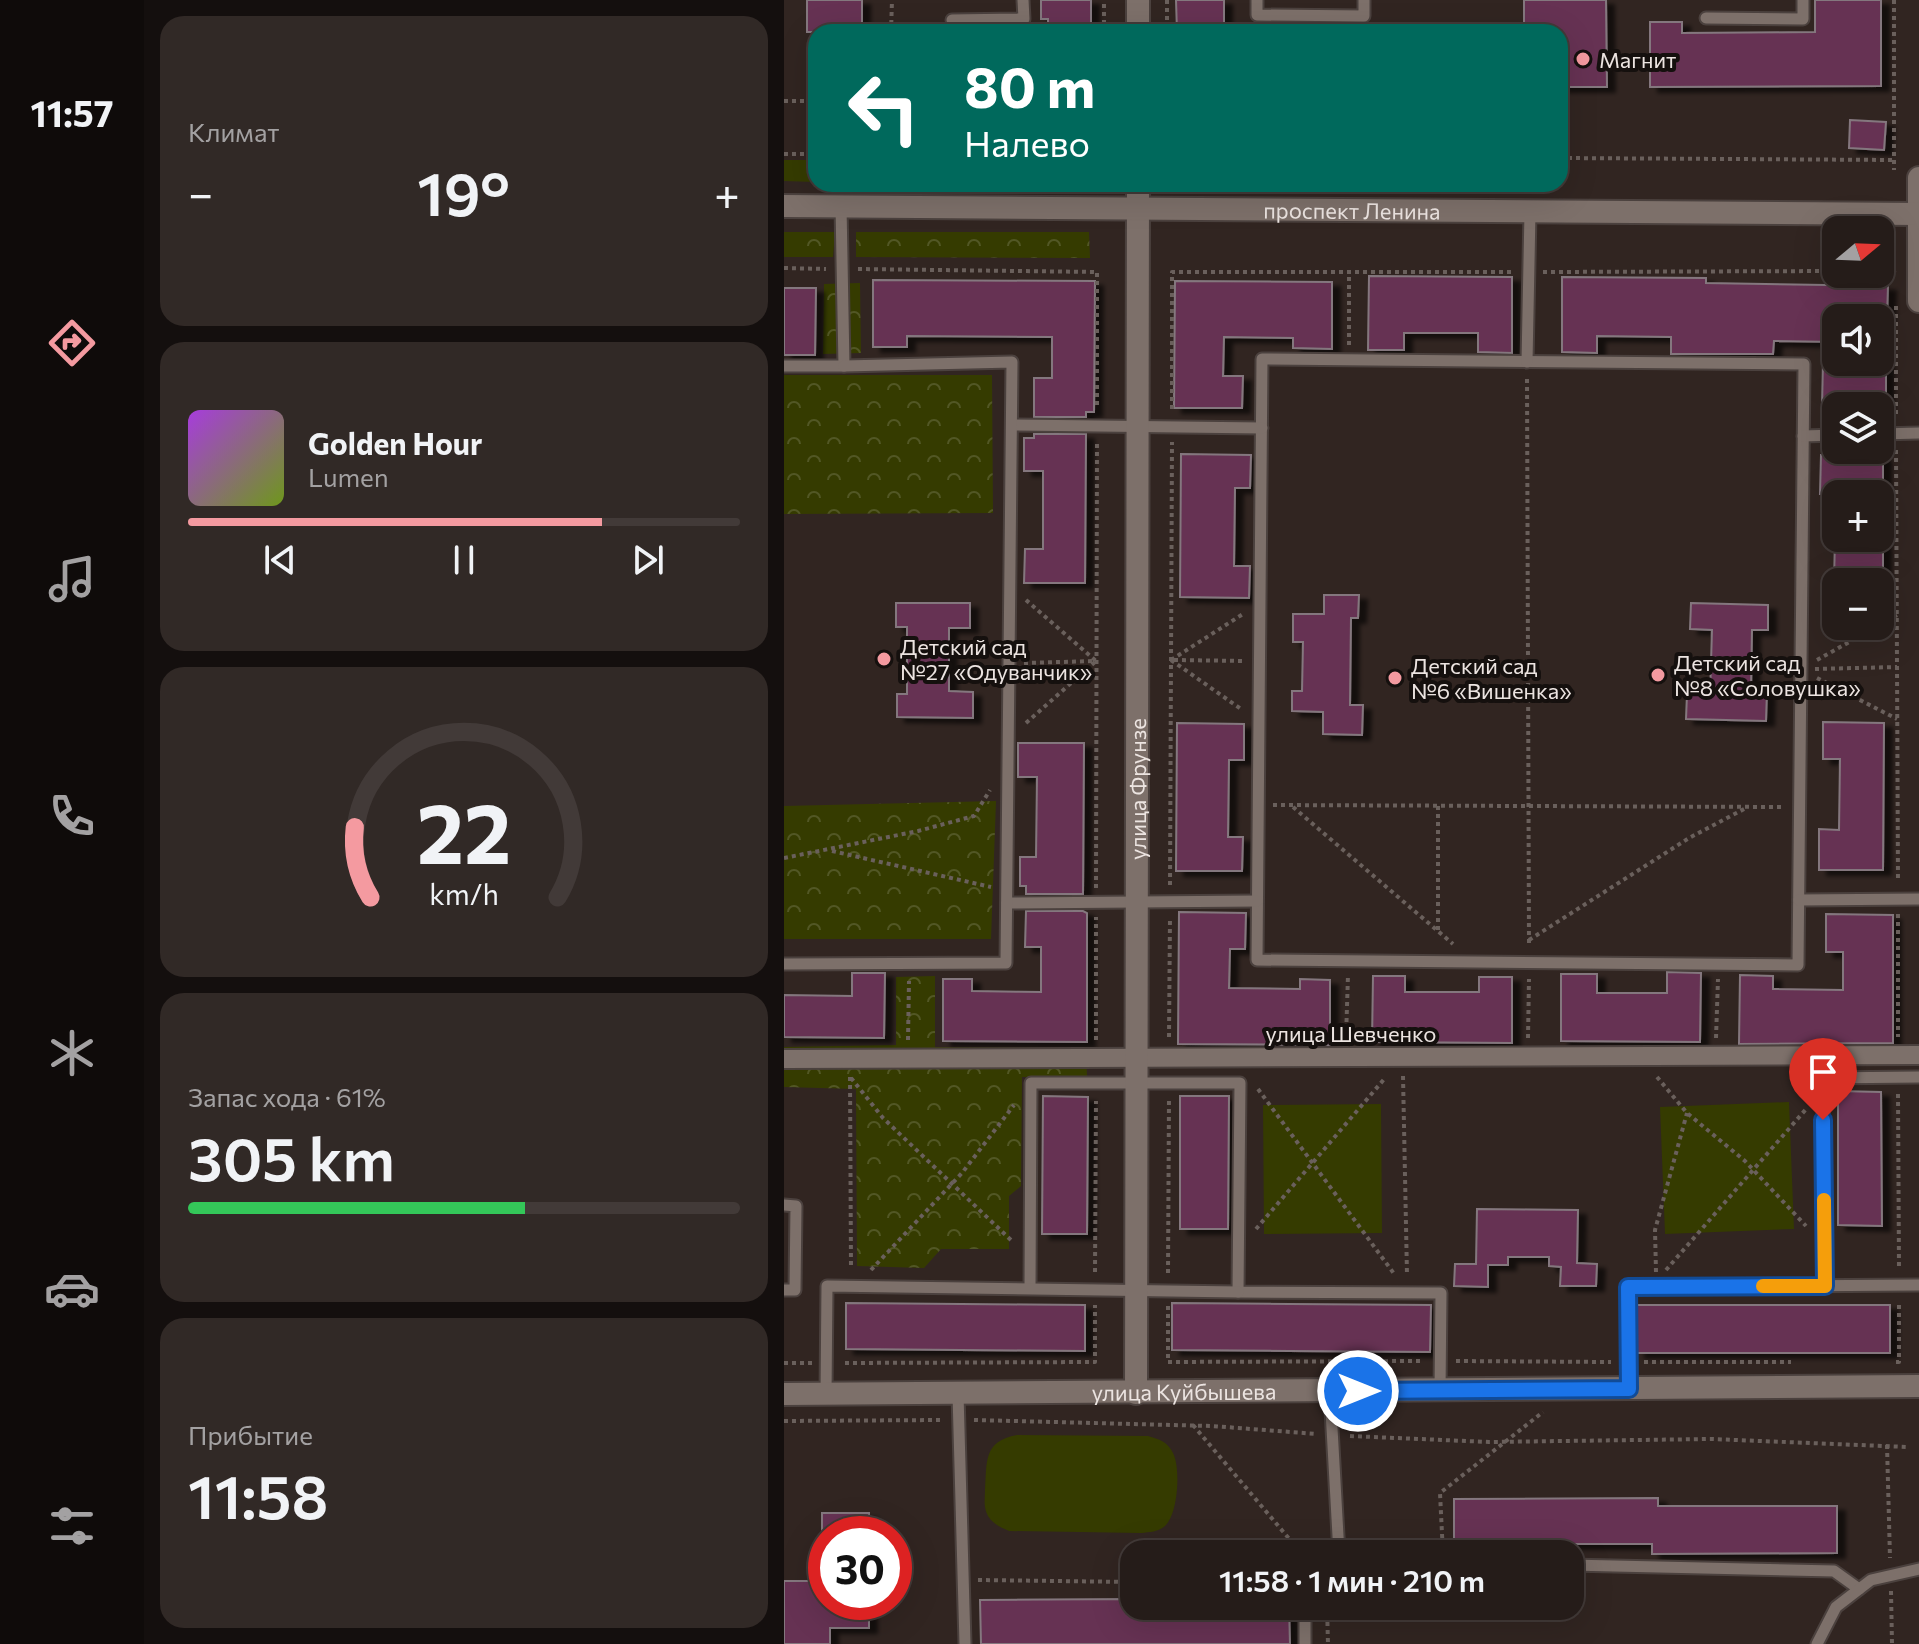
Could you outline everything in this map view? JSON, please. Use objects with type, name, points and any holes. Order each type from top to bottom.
[{"type":"street","points":[[1138,0],[1138,24]]},
{"type":"street","points":[[1919,178],[1919,301]]},
{"type":"street","name":"улица Фрунзе","points":[[1136,1393],[1138,192]]},
{"type":"street","name":"проспект Ленина","points":[[784,206],[1919,214]]},
{"type":"street","name":"улица Шевченко","points":[[784,1059],[1919,1055]]},
{"type":"street","name":"улица Куйбышева","points":[[784,1394],[1919,1386]]},
{"type":"lane","points":[[952,20],[1024,19],[1023,0]]},
{"type":"lane","points":[[1257,0],[1257,15],[1364,16],[1364,0]]},
{"type":"lane","points":[[1706,18],[1803,19],[1803,0]]},
{"type":"lane","points":[[841,206],[844,366]]},
{"type":"lane","points":[[1527,362],[1530,212]]},
{"type":"lane","points":[[1262,359],[1348,360],[1804,364],[1798,965],[1257,960],[1262,359]]},
{"type":"lane","points":[[784,366],[1012,362],[1006,963],[784,964]]},
{"type":"lane","points":[[1012,425],[1262,428]]},
{"type":"lane","points":[[1896,433],[1919,433]]},
{"type":"lane","points":[[1803,436],[1822,435]]},
{"type":"lane","points":[[1007,897],[1096,902],[1257,901]]},
{"type":"lane","points":[[1799,900],[1919,899]]},
{"type":"lane","points":[[1825,1286],[1823,1078],[1919,1077]]},
{"type":"lane","points":[[1030,1288],[1031,1083],[1240,1083],[1238,1292]]},
{"type":"lane","points":[[784,1205],[796,1206],[795,1290],[784,1290]]},
{"type":"lane","points":[[1629,1389],[1628,1287],[1919,1285]]},
{"type":"lane","points":[[826,1394],[827,1286],[1441,1293],[1440,1391]]},
{"type":"lane","points":[[1330,1392],[1338,1540]]},
{"type":"lane","points":[[958,1394],[965,1644]]},
{"type":"lane","points":[[1584,1565],[1834,1571],[1859,1589]]},
{"type":"lane","points":[[1817,1644],[1836,1607],[1871,1580],[1919,1569]]},
{"type":"lane","points":[[1305,1620],[1305,1644]]},
{"type":"path","points":[[891,24],[892,0]]},
{"type":"path","points":[[1104,0],[1104,24]]},
{"type":"path","points":[[1167,0],[1167,24]]},
{"type":"path","points":[[1894,0],[1894,170]]},
{"type":"path","points":[[784,101],[808,101]]},
{"type":"path","points":[[784,154],[808,154]]},
{"type":"path","points":[[1568,158],[1895,160]]},
{"type":"path","points":[[784,268],[1097,272],[1096,1058]]},
{"type":"path","points":[[1169,1058],[1172,272],[1822,271]]},
{"type":"path","points":[[1894,271],[1896,286]]},
{"type":"path","points":[[1348,360],[1349,272]]},
{"type":"path","points":[[1896,301],[1898,1055]]},
{"type":"path","points":[[1527,362],[1528,1057]]},
{"type":"path","points":[[1011,587],[1096,661]]},
{"type":"path","points":[[1171,660],[1260,604]]},
{"type":"path","points":[[1801,669],[1852,640]]},
{"type":"path","points":[[1171,660],[1260,661]]},
{"type":"path","points":[[1171,660],[1259,722]]},
{"type":"path","points":[[1010,663],[1096,661]]},
{"type":"path","points":[[1009,737],[1096,661]]},
{"type":"path","points":[[1801,669],[1897,667]]},
{"type":"path","points":[[1801,669],[1897,719]]},
{"type":"path","points":[[784,858],[918,831],[974,816],[1009,760]]},
{"type":"path","points":[[1259,805],[1800,807]]},
{"type":"path","points":[[1291,805],[1474,962]]},
{"type":"path","points":[[1438,806],[1438,931]]},
{"type":"path","points":[[1529,940],[1689,838],[1749,807]]},
{"type":"path","points":[[829,850],[1007,897]]},
{"type":"path","points":[[1345,1057],[1348,961]]},
{"type":"path","points":[[908,1059],[910,963]]},
{"type":"path","points":[[1715,1056],[1719,965]]},
{"type":"path","points":[[1639,1056],[1687,1113],[1753,1170],[1824,1245]]},
{"type":"path","points":[[1238,1249],[1403,1057]]},
{"type":"path","points":[[1403,1057],[1408,1293]]},
{"type":"path","points":[[1235,1058],[1408,1293]]},
{"type":"path","points":[[832,1059],[883,1118],[951,1184],[1013,1242],[1030,1250]]},
{"type":"path","points":[[850,1077],[853,1287]]},
{"type":"path","points":[[1891,1362],[1899,1362],[1898,1077]]},
{"type":"path","points":[[853,1287],[951,1184],[1031,1083]]},
{"type":"path","points":[[784,1363],[1095,1362],[1096,1083]]},
{"type":"path","points":[[1169,1083],[1168,1362],[1798,1362]]},
{"type":"path","points":[[1687,1113],[1655,1230],[1656,1282],[1823,1089]]},
{"type":"path","points":[[1442,1540],[1440,1493],[1508,1442],[1569,1389]]},
{"type":"path","points":[[1193,1425],[1290,1540]]},
{"type":"path","points":[[1887,1445],[1892,1644]]},
{"type":"path","points":[[964,1579],[1120,1582]]},
{"type":"path","points":[[1327,1620],[1328,1644]]},
{"type":"green space","points":[[784,160],[808,160],[808,182],[784,181]]},
{"type":"green space","points":[[784,232],[835,232],[833,257],[784,257]]},
{"type":"green space","points":[[856,232],[1089,232],[1090,258],[856,257]]},
{"type":"green space","points":[[860,283],[861,353],[823,354],[824,284]]},
{"type":"green space","points":[[784,375],[992,375],[993,513],[784,514]]},
{"type":"green space","points":[[996,801],[991,939],[784,939],[784,806]]},
{"type":"green space","points":[[935,976],[935,1047],[1086,1048],[1087,1077],[1022,1077],[1021,1186],[1009,1196],[1009,1249],[941,1249],[924,1268],[857,1266],[856,1089],[784,1087],[784,1047],[896,1045],[896,977]]},
{"type":"green space","points":[[1789,1102],[1794,1229],[1665,1234],[1660,1107]]},
{"type":"green space","points":[[1381,1104],[1382,1233],[1264,1234],[1263,1105]]},
{"type":"green space","points":[[1017,1435],[1148,1436],[1163,1442],[1173,1453],[1177,1469],[1177,1491],[1169,1520],[1160,1529],[1141,1533],[1009,1531],[1000,1527],[990,1519],[985,1509],[987,1462],[998,1442]]},
{"type":"building","points":[[807,0],[862,0],[862,24],[808,24],[807,32]]},
{"type":"building","points":[[1041,0],[1091,0],[1091,24],[1048,24],[1048,19],[1041,19]]},
{"type":"building","points":[[1176,0],[1224,0],[1224,24],[1177,24]]},
{"type":"building","name":"Магнит","points":[[1524,0],[1606,0],[1607,87],[1568,87],[1568,24],[1524,24]]},
{"type":"building","points":[[1815,0],[1881,0],[1881,86],[1650,87],[1650,22],[1682,22],[1682,33],[1815,32]]},
{"type":"building","points":[[1850,120],[1886,122],[1884,150],[1849,148]]},
{"type":"building","points":[[1369,276],[1512,277],[1512,353],[1478,352],[1478,333],[1404,333],[1404,350],[1368,350]]},
{"type":"building","points":[[1562,277],[1706,278],[1706,283],[1888,288],[1887,304],[1822,304],[1822,342],[1774,341],[1773,354],[1671,354],[1671,337],[1597,336],[1597,353],[1562,352]]},
{"type":"building","points":[[873,280],[1095,281],[1094,412],[1086,412],[1086,417],[1034,417],[1034,378],[1052,378],[1052,337],[907,336],[907,347],[873,347]]},
{"type":"building","points":[[1175,281],[1332,282],[1332,349],[1293,348],[1293,338],[1224,337],[1223,376],[1243,376],[1242,408],[1174,408]]},
{"type":"building","points":[[784,288],[816,288],[815,355],[784,355]]},
{"type":"building","points":[[1823,376],[1886,376],[1886,392],[1822,392]]},
{"type":"building","points":[[1034,434],[1086,434],[1085,583],[1024,583],[1025,549],[1043,549],[1043,471],[1024,471],[1024,438],[1034,438]]},
{"type":"building","points":[[1181,454],[1251,455],[1250,488],[1235,488],[1234,566],[1250,566],[1249,598],[1180,597]]},
{"type":"building","points":[[1821,455],[1822,464],[1883,464],[1883,480],[1822,480],[1820,494]]},
{"type":"building","points":[[1835,552],[1883,552],[1883,568],[1834,568]]},
{"type":"building","points":[[1324,595],[1359,595],[1358,618],[1351,618],[1350,705],[1363,705],[1362,735],[1323,734],[1323,712],[1292,711],[1292,691],[1302,691],[1303,642],[1293,642],[1293,614],[1324,614]]},
{"type":"building","points":[[896,603],[970,603],[970,628],[949,628],[949,691],[973,692],[973,718],[897,717],[897,694],[907,694],[907,627],[896,627]]},
{"type":"building","points":[[1691,603],[1768,605],[1768,630],[1752,630],[1751,691],[1767,691],[1766,721],[1686,719],[1687,694],[1710,695],[1712,630],[1690,629]]},
{"type":"building","points":[[1823,722],[1884,723],[1883,870],[1819,870],[1819,829],[1839,830],[1840,759],[1823,759]]},
{"type":"building","points":[[1177,723],[1244,724],[1244,760],[1229,760],[1228,837],[1243,837],[1242,871],[1176,871]]},
{"type":"building","points":[[1018,743],[1084,743],[1083,894],[1026,894],[1026,886],[1020,886],[1020,857],[1036,857],[1037,777],[1018,777]]},
{"type":"building","points":[[1026,911],[1087,913],[1087,1042],[943,1041],[943,979],[972,979],[972,991],[1041,992],[1041,947],[1025,947]]},
{"type":"building","points":[[1179,912],[1246,913],[1245,949],[1230,949],[1229,988],[1300,989],[1300,979],[1330,980],[1330,1045],[1178,1044]]},
{"type":"building","points":[[1826,914],[1893,915],[1893,1043],[1739,1044],[1740,975],[1773,976],[1773,989],[1843,990],[1843,952],[1826,952]]},
{"type":"building","points":[[1667,972],[1701,973],[1700,1042],[1561,1041],[1561,974],[1597,974],[1597,993],[1667,993]]},
{"type":"building","points":[[852,973],[885,973],[884,1038],[784,1037],[784,995],[852,996]]},
{"type":"building","points":[[1373,976],[1405,976],[1405,992],[1479,992],[1479,977],[1512,977],[1512,1043],[1372,1042]]},
{"type":"building","points":[[1838,1091],[1881,1092],[1882,1226],[1838,1225]]},
{"type":"building","points":[[1043,1096],[1088,1097],[1087,1234],[1042,1234]]},
{"type":"building","points":[[1180,1096],[1229,1096],[1228,1229],[1180,1229]]},
{"type":"building","points":[[1477,1209],[1578,1210],[1577,1263],[1597,1264],[1596,1286],[1560,1286],[1561,1267],[1549,1266],[1549,1257],[1508,1257],[1508,1265],[1488,1265],[1488,1287],[1454,1286],[1455,1264],[1476,1264]]},
{"type":"building","points":[[846,1303],[1085,1305],[1085,1351],[846,1349]]},
{"type":"building","points":[[1172,1303],[1431,1305],[1430,1352],[1172,1350]]},
{"type":"building","points":[[1637,1305],[1890,1305],[1890,1353],[1637,1353]]},
{"type":"building","points":[[1658,1498],[1658,1506],[1837,1506],[1837,1553],[1652,1554],[1652,1544],[1584,1544],[1584,1540],[1454,1540],[1454,1499]]},
{"type":"building","points":[[822,1513],[869,1513],[869,1516],[822,1516]]},
{"type":"building","points":[[784,1581],[808,1581],[808,1620],[869,1620],[869,1628],[830,1628],[830,1644],[784,1644]]},
{"type":"building","points":[[1120,1599],[1120,1620],[1289,1620],[1290,1644],[981,1644],[980,1600]]},
{"type":"slow traffic","points":[[1763,1286],[1825,1286],[1824,1200]]},
{"type":"place","name":"Магнит","points":[[1583,59]]},
{"type":"place","name":"Детский сад №27 «Одуванчик»","points":[[884,659]]},
{"type":"place","name":"Детский сад №8 «Соловушка»","points":[[1658,675]]},
{"type":"place","name":"Детский сад №6 «Вишенка»","points":[[1395,678]]},
{"type":"route","points":[[1358,1391],[1629,1389],[1628,1287],[1825,1286],[1823,1120]]}]
